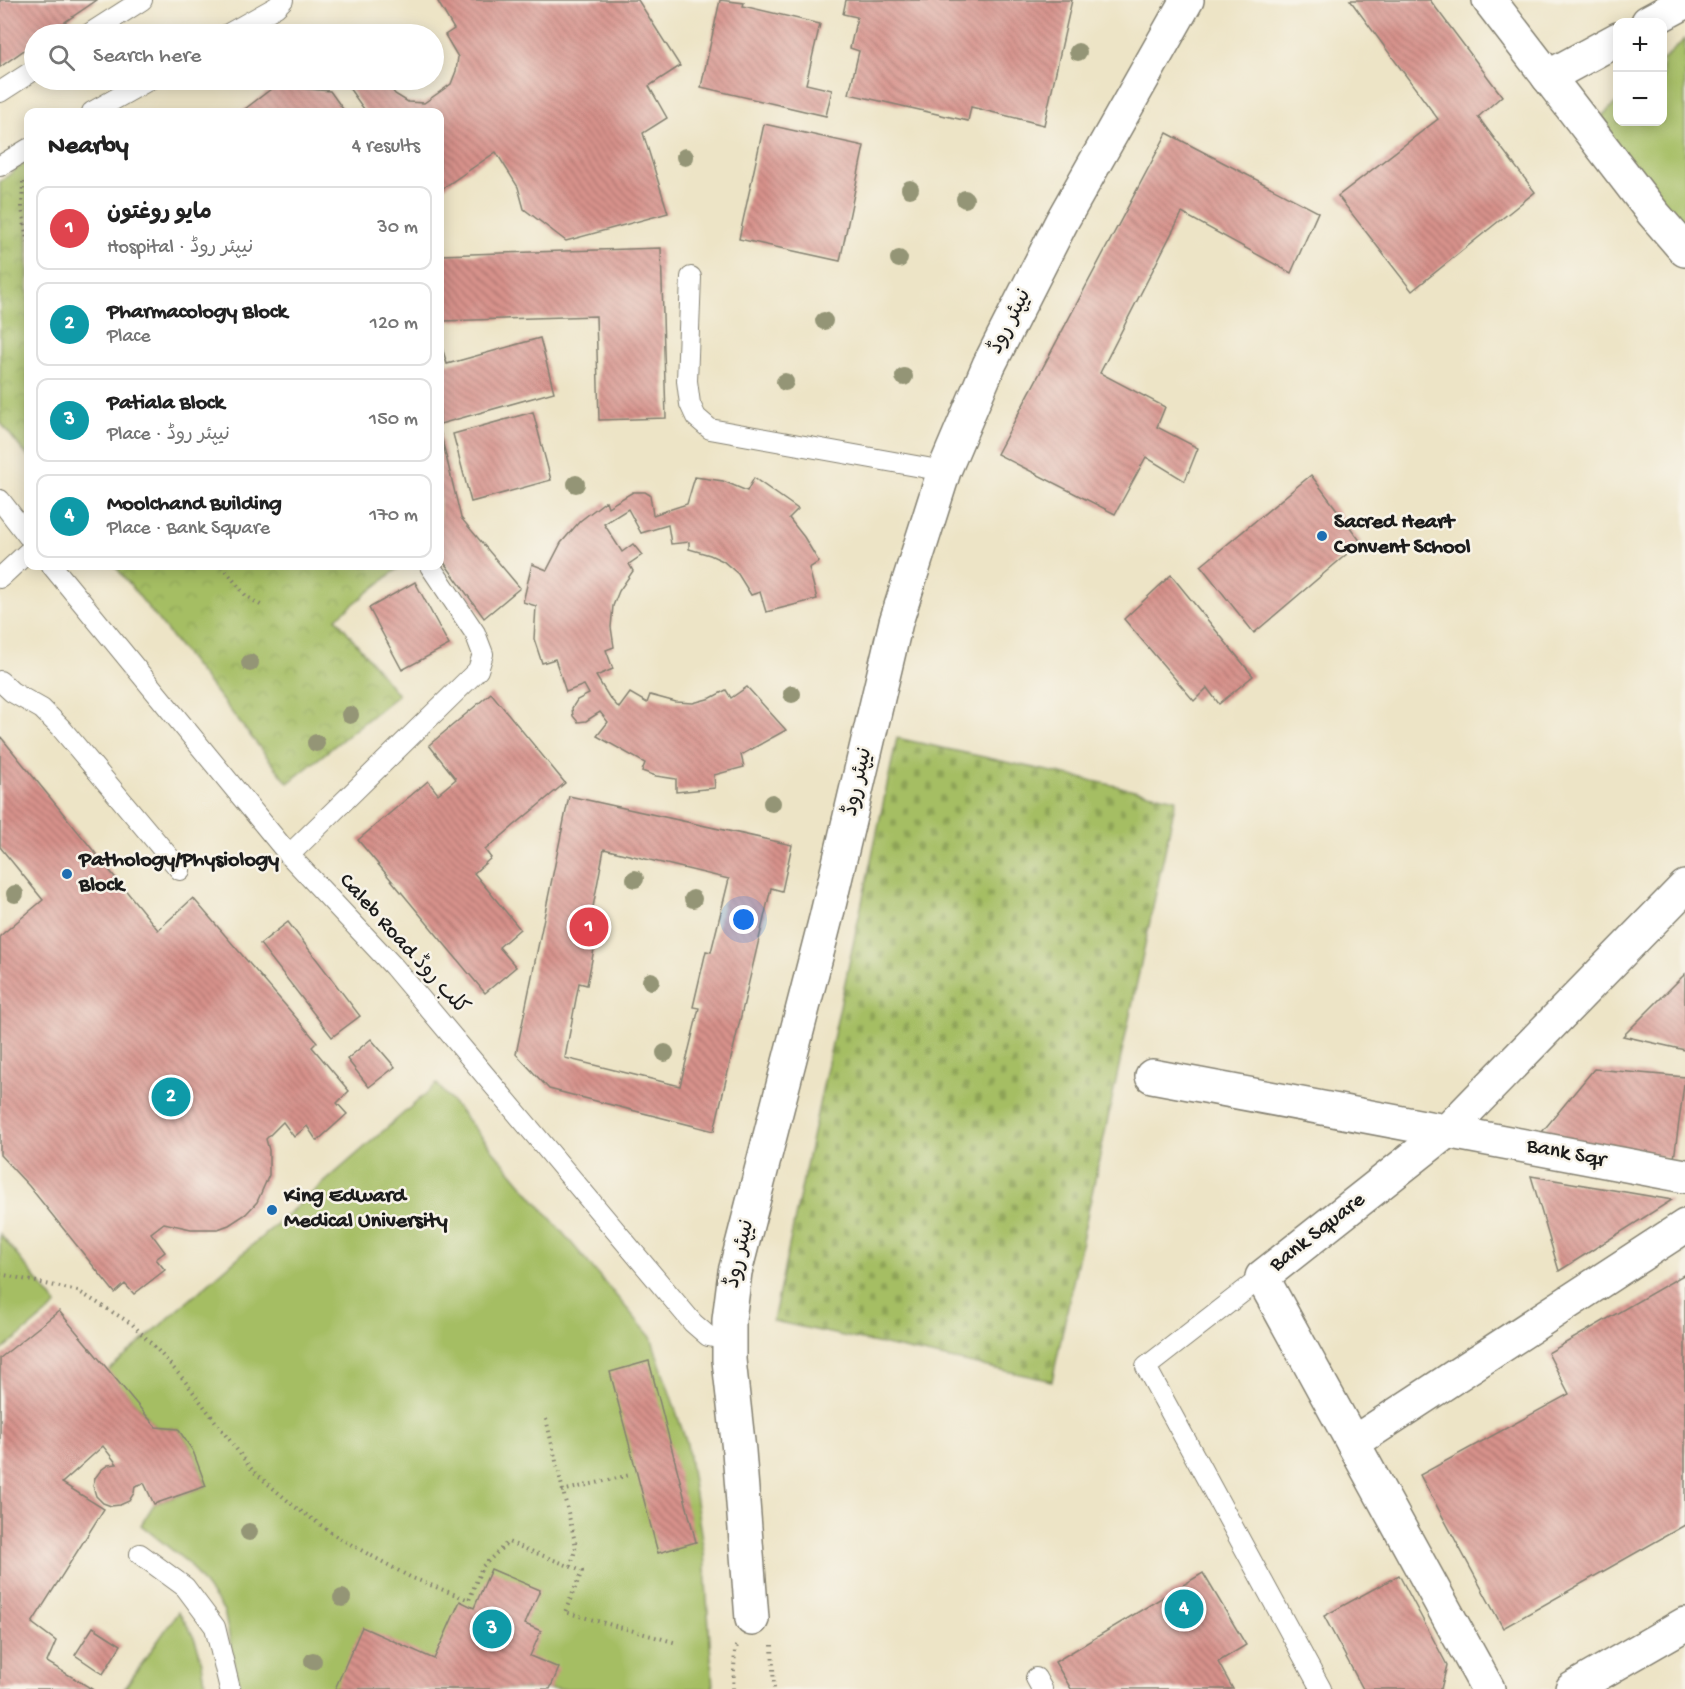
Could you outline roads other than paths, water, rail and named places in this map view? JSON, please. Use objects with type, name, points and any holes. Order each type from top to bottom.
[{"type":"street","name":"نیپئر روڈ","points":[[752,1618],[740,1451],[731,1382],[729,1320],[735,1272],[826,918],[896,622],[944,471],[989,365],[1062,221],[1187,0]]},
{"type":"street","points":[[1490,0],[1653,213],[1685,250]]},
{"type":"street","points":[[1655,18],[1685,2]]},
{"type":"street","points":[[1548,77],[1613,41]]},
{"type":"street","name":"Bank Square","points":[[1488,1689],[1262,1277],[1448,1131],[1685,887]]},
{"type":"street","name":"Bank Sqr","points":[[1152,1076],[1685,1176]]},
{"type":"street","points":[[1353,1443],[1685,1226]]},
{"type":"street","points":[[1572,1689],[1685,1624]]},
{"type":"lane","points":[[105,24],[142,0]]},
{"type":"lane","points":[[246,24],[276,7],[283,0]]},
{"type":"lane","points":[[0,92],[24,76]]},
{"type":"lane","points":[[99,108],[131,90]]},
{"type":"lane","points":[[0,166],[24,152]]},
{"type":"lane","points":[[691,277],[687,381],[690,404],[696,417],[710,429],[944,471]]},
{"type":"lane","points":[[0,500],[24,532]]},
{"type":"lane","points":[[0,578],[24,556]]},
{"type":"lane","name":"Caleb Road کلب روڈ","points":[[55,570],[289,855],[394,967],[693,1323],[708,1336],[729,1340]]},
{"type":"lane","points":[[289,855],[478,670],[483,654],[475,633],[433,570]]},
{"type":"lane","points":[[0,681],[12,692],[42,709],[61,728],[180,870]]},
{"type":"lane","points":[[1262,1277],[1146,1367],[1321,1689]]},
{"type":"lane","points":[[140,1554],[185,1587],[215,1627],[230,1689]]},
{"type":"place","name":"Sacred Heart Convent School","points":[[1322,536]]},
{"type":"place","name":"Pathology/Physiology Block","points":[[67,874]]},
{"type":"place","name":"مایو روغتون","points":[[589,927]]},
{"type":"place","name":"Pharmacology Block","points":[[171,1097]]},
{"type":"place","name":"King Edward Medical University","points":[[272,1210]]},
{"type":"place","name":"Moolchand Building","points":[[1184,1609]]},
{"type":"place","name":"Patiala Block","points":[[492,1629]]}]
